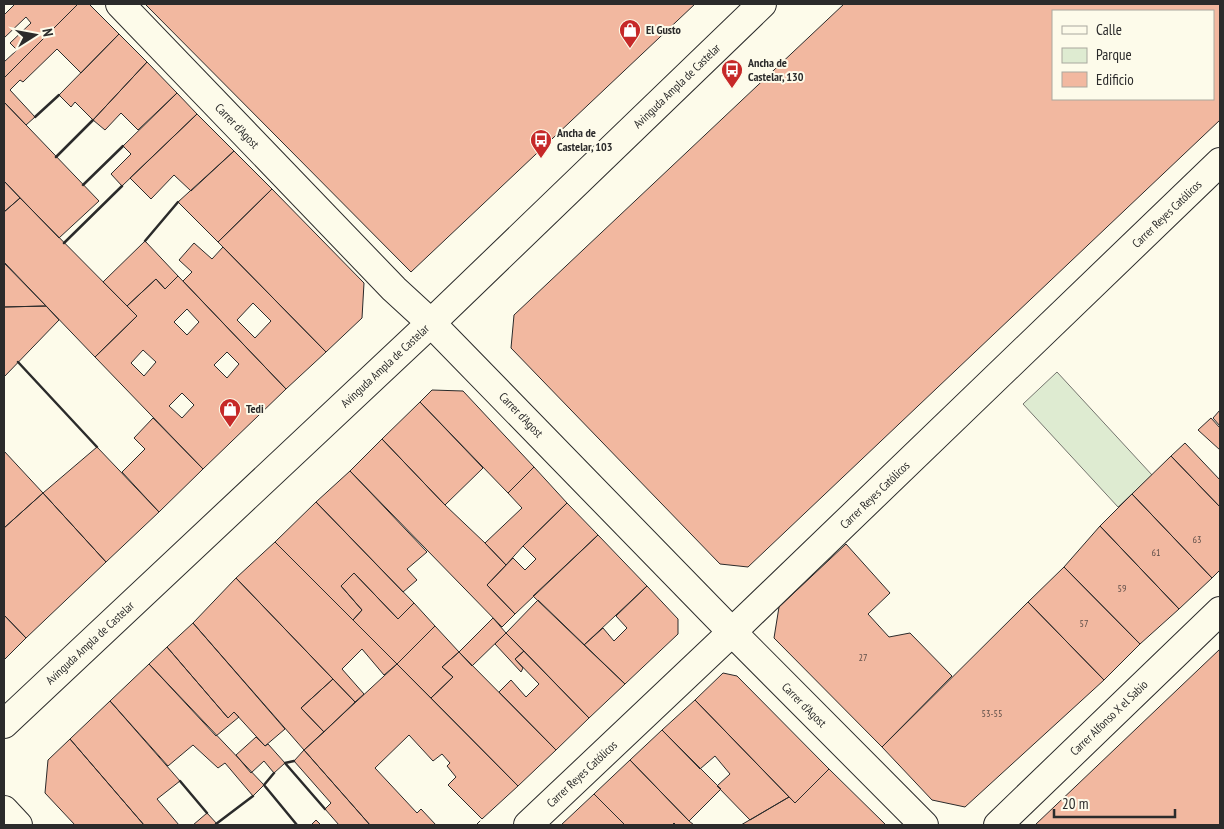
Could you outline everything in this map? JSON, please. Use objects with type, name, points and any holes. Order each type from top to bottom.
[{"type":"street","name":"Carrer d'Agost","points":[[120,4],[394,289],[431,323],[732,632],[924,825]]},
{"type":"street","name":"Avinguda Ampla de Castelar","points":[[4,724],[431,323],[762,4]]},
{"type":"street","name":"Carrer Reyes Católicos","points":[[528,825],[732,632],[1220,162]]},
{"type":"street","name":"Carrer Alfonso X el Sabio","points":[[998,825],[1220,610]]},
{"type":"street","points":[[4,810],[18,825]]},
{"type":"green space","points":[[1057,372],[1152,475],[1118,507],[1023,404]]},
{"type":"building","points":[[13,4],[78,4],[4,78],[4,62],[17,50],[10,43],[31,23],[26,17],[4,38],[4,15]]},
{"type":"building","points":[[78,4],[89,4],[119,34],[81,73],[57,49],[23,82],[20,80],[10,90],[35,117],[26,125],[4,102],[4,78]]},
{"type":"building","points":[[145,4],[695,4],[411,272]]},
{"type":"building","points":[[844,4],[1220,4],[1220,120],[748,567],[720,564],[511,348],[514,315]]},
{"type":"building","points":[[119,34],[147,62],[93,120],[75,102],[71,107],[59,95]]},
{"type":"building","points":[[147,62],[177,93],[138,130],[121,113],[105,130],[93,120]]},
{"type":"building","points":[[177,93],[197,114],[122,186],[111,174],[131,154],[123,146]]},
{"type":"building","points":[[4,102],[99,201],[59,238],[4,181]]},
{"type":"building","points":[[197,114],[234,151],[191,191],[174,175],[151,199],[130,178]]},
{"type":"building","points":[[234,151],[272,189],[218,242],[178,202]]},
{"type":"building","points":[[4,181],[20,198],[4,212]]},
{"type":"building","points":[[272,189],[364,283],[362,318],[326,352],[218,242]]},
{"type":"building","points":[[20,198],[137,316],[95,357],[4,262],[4,212]]},
{"type":"building","points":[[145,241],[178,276],[165,289],[156,279],[127,306],[103,282]]},
{"type":"building","points":[[194,243],[212,259],[223,247],[326,352],[286,389],[183,281],[192,272],[179,260]],"holes":[[[253,303],[271,321],[255,338],[237,320]]]},
{"type":"building","points":[[4,263],[46,306],[4,307]]},
{"type":"building","points":[[178,276],[286,389],[203,469],[95,357],[137,316],[127,306],[156,279],[165,289]],"holes":[[[187,309],[199,322],[187,335],[174,322]],[[143,350],[156,362],[144,376],[131,363]],[[227,352],[239,364],[227,378],[214,365]],[[182,393],[194,405],[182,418],[169,406]]]},
{"type":"building","points":[[46,306],[59,320],[4,377],[4,307]]},
{"type":"building","points":[[432,390],[463,391],[534,467],[508,493],[420,402]]},
{"type":"building","points":[[420,402],[483,468],[445,505],[382,439]]},
{"type":"building","points":[[1220,410],[1220,426],[1213,418]]},
{"type":"building","points":[[153,418],[203,469],[159,512],[122,472],[145,449],[134,438]]},
{"type":"building","points":[[1211,418],[1220,428],[1220,450],[1198,430]]},
{"type":"building","points":[[382,439],[506,565],[487,585],[515,614],[502,627],[350,471]]},
{"type":"building","points":[[1185,443],[1220,480],[1220,507],[1171,456]]},
{"type":"building","points":[[97,447],[159,512],[106,562],[43,493]]},
{"type":"building","points":[[4,451],[43,493],[4,528]]},
{"type":"building","points":[[1171,456],[1220,507],[1220,570],[1212,578],[1132,494]]},
{"type":"building","points":[[534,467],[567,503],[506,565],[485,543],[522,508],[508,493]]},
{"type":"building","points":[[350,471],[427,552],[407,569],[417,580],[403,592],[316,502]]},
{"type":"building","points":[[43,493],[106,562],[26,638],[4,615],[4,528]]},
{"type":"building","points":[[1132,494],[1212,578],[1179,609],[1100,526]]},
{"type":"building","points":[[316,502],[414,603],[398,619],[354,573],[341,586],[362,610],[353,620],[275,542]]},
{"type":"building","points":[[567,503],[598,535],[515,614],[487,585],[513,558],[525,570],[536,559],[523,546]]},
{"type":"building","points":[[1100,526],[1179,609],[1140,644],[1064,567]]},
{"type":"building","points":[[598,535],[647,586],[584,645],[533,596]]},
{"type":"building","points":[[275,542],[397,664],[384,675],[362,649],[342,669],[364,694],[355,702],[236,578]]},
{"type":"building","points":[[846,544],[890,593],[868,614],[889,637],[910,633],[952,676],[882,747],[774,638],[779,607]]},
{"type":"building","points":[[1064,567],[1140,644],[1104,680],[1028,602]]},
{"type":"building","points":[[354,573],[398,619],[414,603],[435,626],[397,664],[353,620],[362,610],[341,586]]},
{"type":"building","points":[[236,578],[333,679],[301,708],[324,732],[304,750],[193,623]]},
{"type":"building","points":[[647,586],[678,619],[678,634],[625,684],[584,645],[603,628],[614,641],[627,628],[616,616]]},
{"type":"building","points":[[538,600],[625,684],[589,718],[506,633]]},
{"type":"building","points":[[1028,602],[1104,680],[965,807],[932,800],[882,747]]},
{"type":"building","points":[[4,615],[26,638],[4,660]]},
{"type":"building","points":[[493,618],[506,633],[472,666],[459,652]]},
{"type":"building","points":[[193,623],[285,729],[265,746],[234,712],[228,718],[167,647]]},
{"type":"building","points":[[435,626],[459,652],[442,667],[453,677],[431,698],[397,664]]},
{"type":"building","points":[[506,633],[524,651],[515,659],[523,668],[521,672],[495,644]]},
{"type":"building","points":[[167,647],[228,718],[234,712],[239,717],[216,736],[149,664]]},
{"type":"building","points":[[1220,649],[1220,825],[1035,825]]},
{"type":"building","points":[[524,651],[589,718],[556,750],[499,692],[511,680],[526,697],[539,684],[515,659]]},
{"type":"building","points":[[459,652],[556,750],[518,786],[431,698],[453,677],[442,667]]},
{"type":"building","points":[[149,664],[264,785],[253,796],[225,763],[218,768],[193,745],[168,766],[110,701]]},
{"type":"building","points":[[397,664],[518,786],[482,819],[448,785],[456,777],[447,766],[450,763],[442,754],[433,761],[409,735],[375,768],[417,813],[421,809],[436,825],[370,825],[304,750]]},
{"type":"building","points":[[723,673],[737,676],[829,769],[795,803],[695,700]]},
{"type":"building","points":[[333,679],[355,702],[324,732],[301,708]]},
{"type":"building","points":[[695,700],[789,797],[750,820],[717,786],[730,774],[715,756],[700,769],[662,730]]},
{"type":"building","points":[[110,701],[180,781],[157,799],[179,825],[144,825],[70,739]]},
{"type":"building","points":[[662,730],[721,789],[689,821],[630,760]]},
{"type":"building","points":[[256,737],[265,746],[268,744],[285,763],[274,773],[264,761],[251,773],[236,755]]},
{"type":"building","points":[[70,739],[144,825],[75,825],[45,793],[48,760]]},
{"type":"building","points":[[304,750],[370,825],[339,825],[325,809],[331,803],[294,761]]},
{"type":"building","points":[[630,760],[694,825],[676,825],[674,823],[672,825],[625,825],[594,794]]},
{"type":"building","points":[[829,769],[886,825],[741,825],[789,797],[795,803]]},
{"type":"building","points":[[594,794],[625,825],[561,825]]},
{"type":"building","points":[[207,813],[218,825],[193,825]]},
{"type":"building","points":[[316,820],[321,825],[311,825]]},
{"type":"fence","points":[[476,825],[482,819]]},
{"type":"wall","points":[[35,117],[59,95]]},
{"type":"wall","points":[[56,157],[93,120]]},
{"type":"wall","points":[[83,185],[123,146]]},
{"type":"wall","points":[[64,243],[122,186]]},
{"type":"wall","points":[[145,241],[178,202]]},
{"type":"wall","points":[[18,362],[97,447]]},
{"type":"wall","points":[[294,761],[285,763],[325,809]]},
{"type":"wall","points":[[274,773],[264,785],[297,825]]},
{"type":"wall","points":[[180,781],[207,813]]},
{"type":"wall","points":[[216,824],[253,796]]},
{"type":"place","name":"El Gusto","points":[[630,49]]},
{"type":"place","name":"Ancha de Castelar, 130","points":[[732,89]]},
{"type":"place","name":"Ancha de Castelar, 103","points":[[541,159]]},
{"type":"place","name":"Tedi","points":[[230,428]]}]
